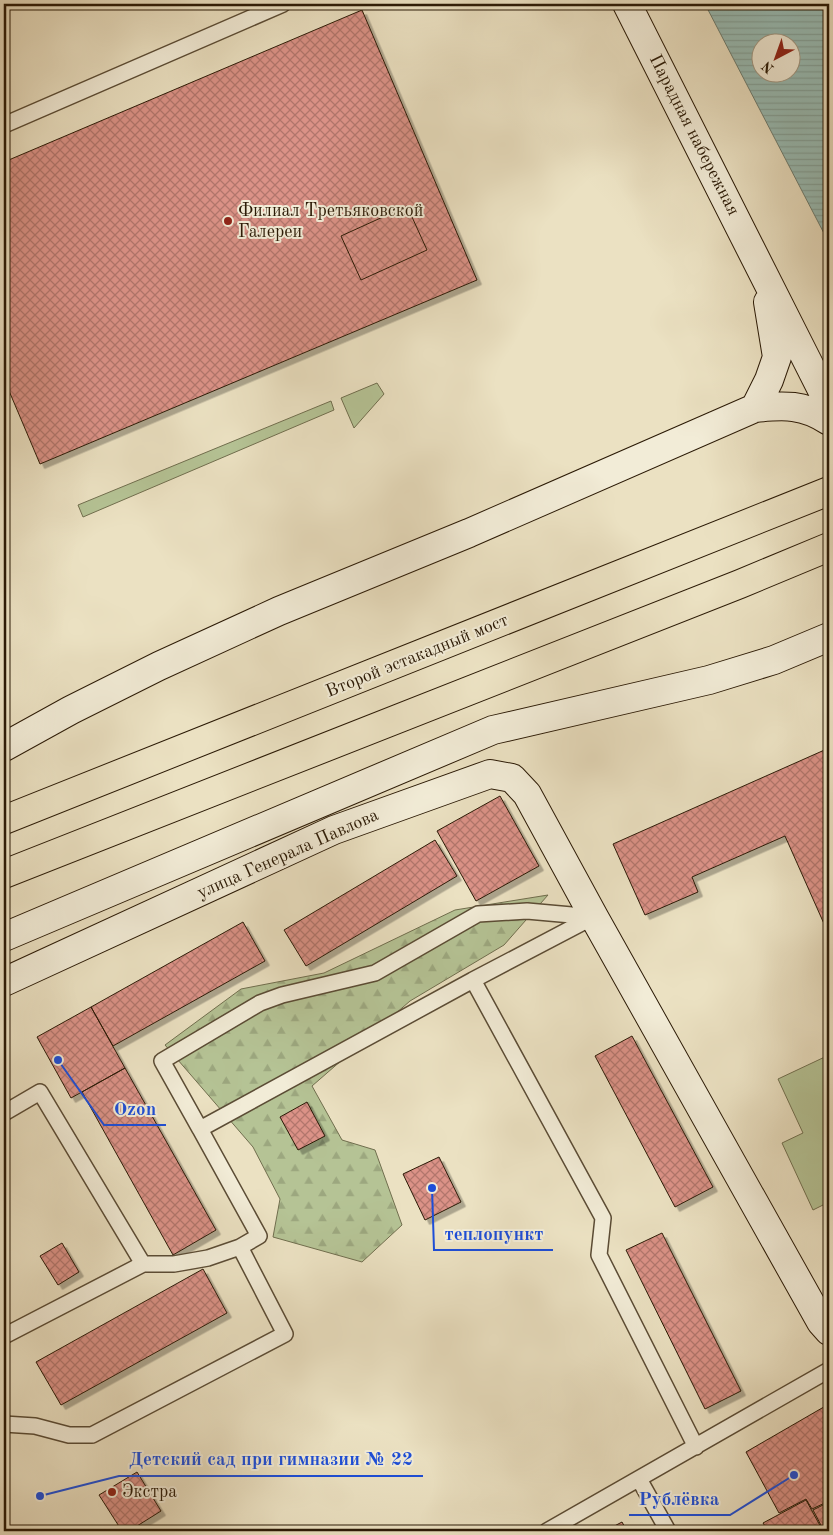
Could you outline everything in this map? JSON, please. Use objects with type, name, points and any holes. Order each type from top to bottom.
[{"type":"main road","name":"Парадная набережная","points":[[627,4],[829,404]]},
{"type":"main road","points":[[755,408],[769,380],[777,357],[760,266]]},
{"type":"main road","points":[[4,747],[71,710],[159,666],[279,612],[469,533],[755,408],[783,406],[804,408],[829,421]]},
{"type":"main road","name":"Второй эстакадный мост","points":[[4,820],[829,491]]},
{"type":"main road","points":[[4,874],[740,584],[829,547]]},
{"type":"main road","points":[[4,937],[493,730],[709,680],[774,660],[829,637]]},
{"type":"main road","name":"улица Генерала Павлова","points":[[4,982],[334,830],[490,774],[512,778],[527,794],[821,1322],[829,1331]]},
{"type":"lane","points":[[4,125],[283,4]]},
{"type":"lane","points":[[4,1336],[143,1264],[174,1264],[208,1258],[240,1247],[258,1236],[162,1061],[260,1003],[282,995],[375,973],[478,914],[528,911],[594,917]]},
{"type":"lane","points":[[200,1129],[473,980],[594,917]]},
{"type":"lane","points":[[473,980],[603,1218],[599,1255],[696,1448]]},
{"type":"lane","points":[[4,1113],[40,1092],[143,1264]]},
{"type":"lane","points":[[4,1424],[35,1426],[69,1436],[92,1435],[285,1334],[240,1247]]},
{"type":"lane","points":[[547,1531],[696,1448],[829,1370]]},
{"type":"lane","points":[[639,1479],[668,1531]]},
{"type":"green space","points":[[377,383],[384,394],[354,428],[341,398]]},
{"type":"green space","points":[[331,401],[334,410],[83,517],[78,505]]},
{"type":"green space","points":[[548,895],[504,945],[410,1001],[312,1086],[342,1140],[375,1150],[402,1225],[362,1262],[273,1237],[280,1199],[253,1147],[165,1045],[241,989],[324,973],[455,910]]},
{"type":"green space","points":[[829,1055],[829,1202],[813,1210],[782,1143],[803,1133],[778,1079]]},
{"type":"water","points":[[705,4],[829,4],[829,243]]},
{"type":"building","name":"Филиал Третьяковской Галереи","points":[[362,10],[477,280],[40,464],[4,379],[4,162]]},
{"type":"building","points":[[407,206],[427,250],[361,280],[341,236]]},
{"type":"building","points":[[829,748],[829,935],[785,836],[692,877],[698,892],[645,915],[613,844]]},
{"type":"building","points":[[500,796],[539,866],[476,901],[437,831]]},
{"type":"building","points":[[435,840],[457,876],[306,966],[284,930]]},
{"type":"building","points":[[243,922],[265,961],[113,1046],[91,1007]]},
{"type":"building","points":[[91,1007],[125,1068],[71,1098],[37,1037]]},
{"type":"building","points":[[632,1036],[713,1187],[675,1207],[595,1056]]},
{"type":"building","points":[[125,1068],[216,1230],[173,1255],[82,1092]]},
{"type":"building","points":[[307,1102],[325,1136],[298,1150],[280,1117]]},
{"type":"building","points":[[439,1157],[461,1202],[425,1220],[403,1174]]},
{"type":"building","points":[[662,1233],[741,1391],[705,1409],[626,1250]]},
{"type":"building","points":[[62,1243],[79,1272],[58,1285],[40,1256]]},
{"type":"building","points":[[203,1269],[227,1313],[61,1405],[36,1362]]},
{"type":"building","points":[[829,1404],[829,1501],[812,1509],[806,1499],[779,1513],[746,1452]]},
{"type":"building","points":[[137,1472],[161,1511],[129,1531],[122,1531],[99,1495]]},
{"type":"building","points":[[806,1500],[823,1531],[768,1531],[763,1523]]},
{"type":"building","points":[[829,1502],[829,1531],[824,1531],[813,1510]]},
{"type":"building","points":[[622,1522],[627,1531],[605,1531]]},
{"type":"place","name":"Филиал Третьяковской Галереи","points":[[228,221]]},
{"type":"place","name":"Ozon","points":[[58,1060]]},
{"type":"place","name":"теплопункт","points":[[432,1188]]},
{"type":"place","name":"Рублёвка","points":[[794,1475]]},
{"type":"place","name":"Экстра","points":[[112,1492]]},
{"type":"place","name":"Детский сад при гимназии № 22","points":[[40,1496]]}]
